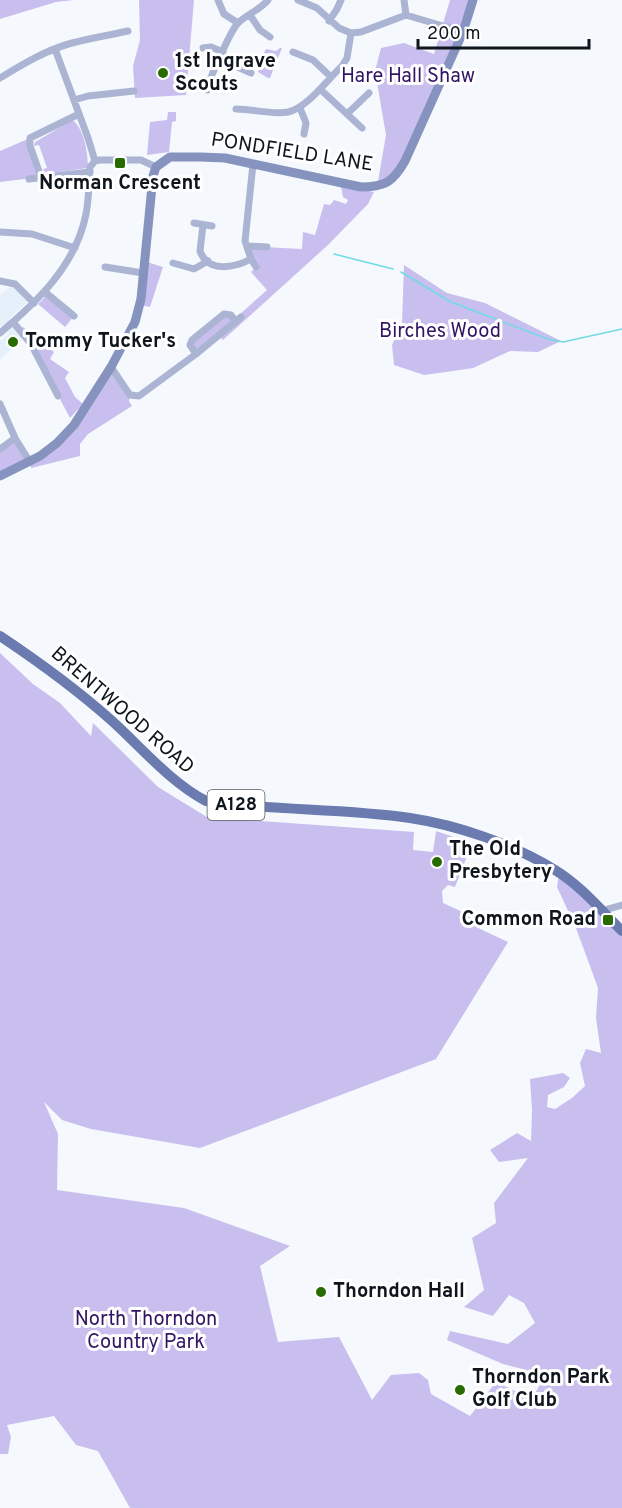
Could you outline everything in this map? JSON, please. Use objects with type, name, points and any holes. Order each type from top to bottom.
[{"type":"main road","name":"BRENTWOOD ROAD","points":[[0,636],[53,673],[109,718],[188,792],[206,801],[409,818],[450,826],[513,849],[555,870],[622,931]]},
{"type":"street","points":[[218,0],[224,14],[238,23]]},
{"type":"street","points":[[207,90],[238,23],[268,0]]},
{"type":"street","points":[[298,0],[317,8],[329,21],[345,32],[351,33],[361,32],[406,15],[462,32],[473,0]]},
{"type":"street","points":[[329,21],[338,9],[341,0]]},
{"type":"street","points":[[404,0],[406,15]]},
{"type":"street","points":[[250,15],[260,30],[270,37]]},
{"type":"street","points":[[0,78],[30,60],[55,49],[128,31]]},
{"type":"street","name":"PONDFIELD LANE","points":[[156,167],[164,160],[176,156],[225,158],[361,187],[377,187],[388,183],[397,175],[462,32]]},
{"type":"street","points":[[236,109],[287,112],[300,108],[347,58],[351,33]]},
{"type":"street","points":[[202,48],[211,47],[221,56],[250,73]]},
{"type":"street","points":[[55,49],[95,161]]},
{"type":"street","points":[[293,52],[313,60],[331,77]]},
{"type":"street","points":[[320,88],[362,128]]},
{"type":"street","points":[[74,100],[88,96],[134,91]]},
{"type":"street","points":[[347,114],[369,93]]},
{"type":"street","points":[[300,108],[306,123],[304,134]]},
{"type":"street","points":[[41,177],[30,146],[30,138],[79,114]]},
{"type":"street","points":[[0,333],[45,292],[75,248],[86,215],[90,167],[95,161],[141,160],[156,167],[153,176],[139,312],[111,367],[74,425],[57,443],[30,462],[0,476]]},
{"type":"street","points":[[253,164],[246,236],[251,259],[256,267]]},
{"type":"street","points":[[28,179],[90,172]]},
{"type":"street","points":[[194,223],[212,226]]},
{"type":"street","points":[[203,225],[201,255],[215,266],[226,268],[251,259]]},
{"type":"street","points":[[0,232],[32,234],[75,248]]},
{"type":"street","points":[[247,246],[267,247]]},
{"type":"street","points":[[173,263],[194,269],[208,261]]},
{"type":"street","points":[[105,267],[143,273]]},
{"type":"street","points":[[0,281],[15,284],[34,303]]},
{"type":"street","points":[[45,292],[74,316]]},
{"type":"street","points":[[111,367],[132,398],[139,396],[196,354],[238,319],[224,314],[192,340],[190,345],[196,354]]},
{"type":"street","points":[[13,322],[31,344],[58,396]]},
{"type":"street","points":[[0,404],[15,438],[30,462]]},
{"type":"street","points":[[0,449],[15,438]]},
{"type":"street","points":[[601,911],[622,905]]},
{"type":"shaded area","points":[[14,286],[28,298],[27,302],[9,319],[22,337],[21,341],[0,359],[0,341],[9,333],[0,325],[0,295]]},
{"type":"green space","points":[[0,0],[74,0],[56,2],[0,19]]},
{"type":"green space","points":[[139,0],[194,0],[186,95],[135,98],[133,66],[140,40]]},
{"type":"green space","name":"Hare Hall Shaw","points":[[450,0],[473,0],[405,161],[377,187],[386,135],[375,71],[381,48],[404,43],[434,54]]},
{"type":"green space","points":[[282,48],[270,78],[258,72],[262,63],[259,61],[266,49],[276,51]]},
{"type":"green space","points":[[168,112],[176,112],[176,121],[172,122],[169,152],[147,155],[150,122],[167,120]]},
{"type":"green space","points":[[71,121],[78,126],[83,137],[88,168],[46,174],[43,169],[47,168],[39,145],[34,146],[35,142]]},
{"type":"green space","points":[[30,138],[41,177],[0,182],[0,151]]},
{"type":"green space","points":[[341,187],[374,192],[368,204],[328,245],[223,340],[219,336],[196,354],[192,340],[224,314],[234,318],[239,315],[267,290],[251,272],[256,267],[247,246],[302,249],[303,232],[315,235],[324,204],[330,205],[334,200],[346,204],[348,200],[343,197]]},
{"type":"green space","points":[[144,261],[163,267],[150,307],[140,305]]},
{"type":"green space","name":"Birches Wood","points":[[404,265],[447,293],[485,303],[561,341],[538,352],[510,351],[473,368],[439,373],[424,375],[394,365],[392,345],[402,323]]},
{"type":"green space","points":[[47,295],[74,316],[65,327],[38,304]]},
{"type":"green space","points":[[23,327],[54,352],[50,359],[69,372],[65,378],[75,397],[83,404],[70,418],[31,344],[20,330]]},
{"type":"green space","points":[[111,367],[130,395],[129,401],[132,406],[88,434],[80,444],[80,456],[31,468],[31,461],[57,443]]},
{"type":"green space","points":[[15,438],[30,462],[0,476],[0,449]]},
{"type":"green space","name":"North Thorndon Country Park","points":[[0,653],[33,684],[60,703],[91,736],[93,723],[158,787],[207,817],[414,832],[413,850],[433,852],[436,831],[481,846],[475,853],[469,851],[455,887],[448,885],[442,891],[443,903],[469,915],[478,928],[508,942],[436,1059],[200,1148],[91,1129],[62,1120],[44,1102],[58,1134],[57,1190],[184,1208],[290,1246],[260,1266],[278,1342],[339,1337],[372,1400],[391,1375],[419,1373],[428,1380],[431,1394],[470,1416],[496,1382],[532,1399],[545,1375],[503,1364],[447,1340],[450,1331],[508,1344],[535,1323],[524,1303],[509,1295],[493,1316],[464,1307],[484,1290],[472,1238],[496,1223],[494,1203],[528,1158],[499,1162],[490,1150],[517,1133],[531,1141],[530,1079],[563,1073],[570,1078],[564,1087],[548,1095],[547,1107],[555,1109],[585,1086],[580,1063],[586,1049],[601,1053],[596,1018],[598,988],[576,928],[557,887],[559,873],[622,931],[622,1508],[130,1508],[98,1451],[76,1445],[54,1416],[7,1425],[11,1437],[8,1454],[0,1454]]},
{"type":"waterway","points":[[334,254],[393,269]]},
{"type":"waterway","points":[[401,272],[451,302],[548,339],[563,342],[622,329]]},
{"type":"place","name":"1st Ingrave Scouts","points":[[163,73]]},
{"type":"place","name":"Norman Crescent","points":[[120,163]]},
{"type":"place","name":"Tommy Tucker's","points":[[13,342]]},
{"type":"place","name":"The Old Presbytery","points":[[437,862]]},
{"type":"place","name":"Common Road","points":[[608,920]]},
{"type":"place","name":"Thorndon Hall","points":[[321,1292]]},
{"type":"place","name":"Thorndon Park Golf Club","points":[[460,1390]]}]
